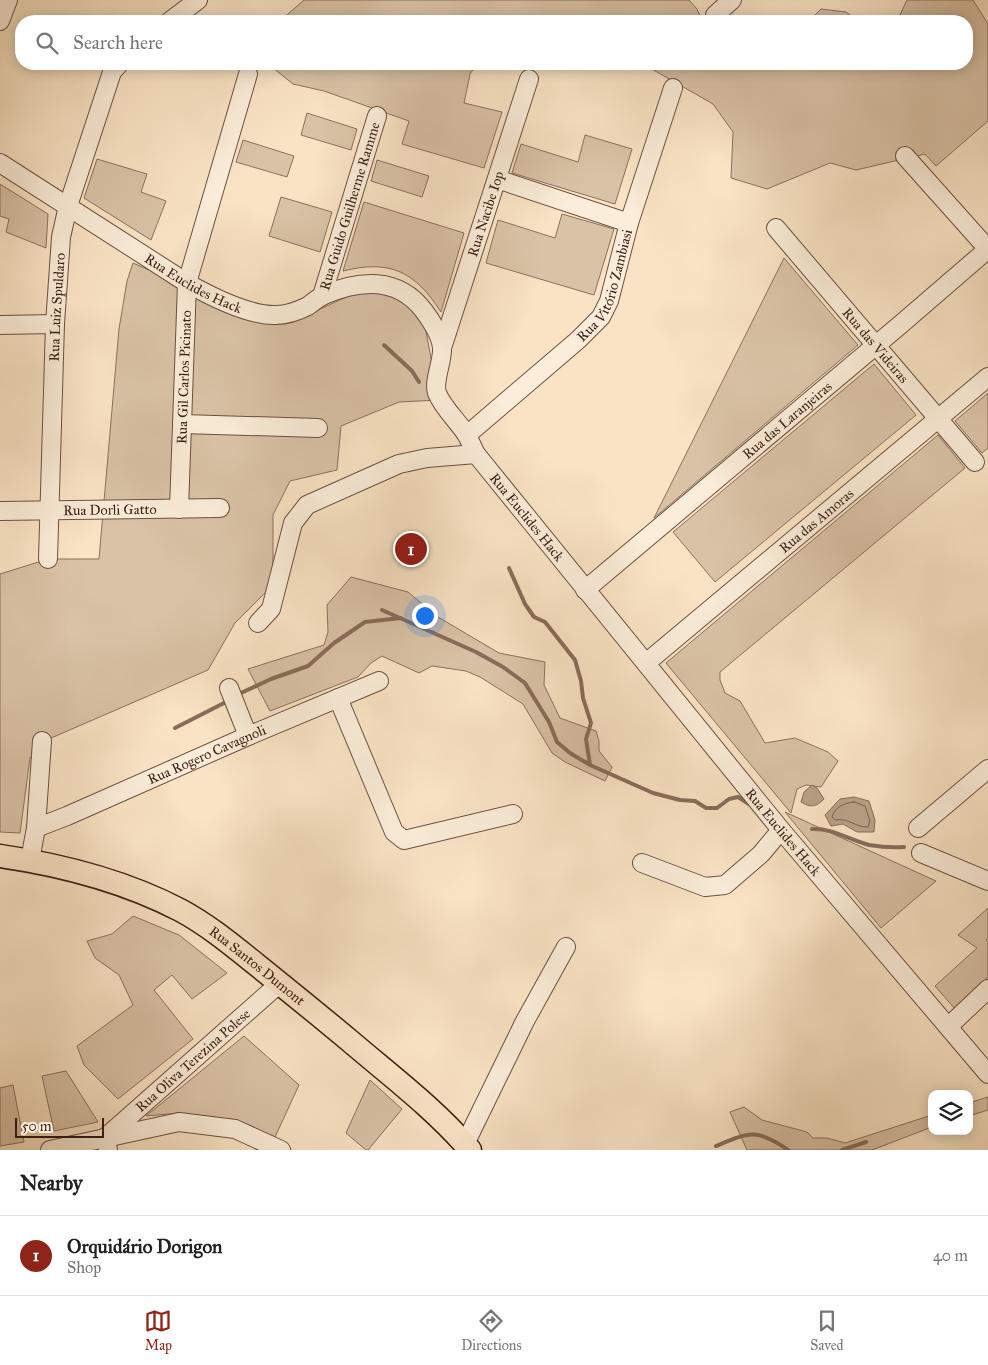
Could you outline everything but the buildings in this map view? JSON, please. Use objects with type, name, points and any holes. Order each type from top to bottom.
[{"type":"main road","name":"Rua Santos Dumont","points":[[0,856],[30,860],[105,879],[146,894],[181,911],[221,937],[280,983],[402,1084],[468,1147]]},
{"type":"street","points":[[0,21],[8,0]]},
{"type":"street","points":[[178,15],[198,0]]},
{"type":"street","points":[[715,15],[732,0]]},
{"type":"street","name":"Rua Luiz Spuldaro","points":[[48,559],[55,324],[61,237],[68,206],[114,70]]},
{"type":"street","name":"Rua Gil Carlos Picinato","points":[[179,509],[187,283],[248,74]]},
{"type":"street","name":"Rua Nacibe Iop","points":[[442,348],[529,79]]},
{"type":"street","name":"Rua Vitório Zambiasi","points":[[466,435],[578,340],[601,317],[609,301],[629,223],[673,88]]},
{"type":"street","name":"Rua Guido Guilherme Ramme","points":[[322,296],[377,116]]},
{"type":"street","points":[[905,156],[988,249]]},
{"type":"street","name":"Rua Euclides Hack","points":[[0,163],[187,283],[210,296],[263,315],[293,313],[322,296],[353,285],[382,284],[414,299],[434,328],[442,348],[436,391],[440,400],[466,435],[476,454],[781,830],[988,1074]]},
{"type":"street","points":[[496,179],[629,223]]},
{"type":"street","name":"Rua das Videiras","points":[[776,228],[975,462]]},
{"type":"street","name":"Rua das Laranjeiras","points":[[585,590],[877,345],[988,249]]},
{"type":"street","points":[[0,325],[55,324]]},
{"type":"street","name":"Rua das Amoras","points":[[646,663],[988,377]]},
{"type":"street","points":[[182,424],[318,428]]},
{"type":"street","points":[[258,623],[271,609],[293,523],[307,505],[399,464],[427,458],[476,454]]},
{"type":"street","name":"Rua Dorli Gatto","points":[[0,511],[220,508]]},
{"type":"street","name":"Rua Rogero Cavagnoli","points":[[36,828],[379,681]]},
{"type":"street","points":[[229,688],[248,736]]},
{"type":"street","points":[[338,698],[394,832],[404,840],[513,814]]},
{"type":"street","points":[[30,860],[36,828],[42,742]]},
{"type":"street","points":[[918,828],[988,769]]},
{"type":"street","points":[[642,863],[705,887],[724,885],[761,854],[781,830]]},
{"type":"street","points":[[921,853],[988,881]]},
{"type":"street","points":[[468,1147],[525,1021],[566,947]]},
{"type":"street","name":"Rua Oliva Terezina Polese","points":[[107,1144],[280,983]]},
{"type":"street","points":[[949,1026],[988,990]]},
{"type":"street","points":[[50,1150],[107,1144],[179,1122],[235,1129],[281,1150]]},
{"type":"shaded area","points":[[304,0],[689,0],[700,15],[287,15]]},
{"type":"shaded area","points":[[907,0],[973,0],[988,24],[988,121],[936,166],[925,154],[856,170],[830,163],[767,189],[731,178],[733,132],[713,104],[654,70],[973,70],[973,15],[900,15]]},
{"type":"shaded area","points":[[821,9],[846,12],[850,15],[815,15]]},
{"type":"shaded area","points":[[276,70],[473,70],[470,74],[464,103],[502,112],[484,168],[402,144],[409,121],[324,91],[293,84]]},
{"type":"shaded area","points":[[307,113],[357,129],[351,150],[301,135]]},
{"type":"shaded area","points":[[585,135],[632,149],[615,204],[512,173],[521,144],[578,162]]},
{"type":"shaded area","points":[[243,140],[294,156],[287,177],[236,162]]},
{"type":"shaded area","points":[[97,159],[147,174],[141,192],[166,201],[151,240],[84,198]]},
{"type":"shaded area","points":[[377,160],[429,176],[422,197],[371,181]]},
{"type":"shaded area","points":[[0,184],[48,214],[46,248],[6,232],[9,219],[0,216]]},
{"type":"shaded area","points":[[281,197],[332,212],[320,252],[269,236]]},
{"type":"shaded area","points":[[364,202],[464,233],[441,312],[421,287],[411,278],[400,272],[388,268],[375,267],[343,271]]},
{"type":"shaded area","points":[[562,214],[614,229],[594,295],[486,263],[498,220],[555,238]]},
{"type":"shaded area","points":[[784,258],[858,345],[654,518]]},
{"type":"shaded area","points":[[133,263],[217,300],[294,321],[355,293],[380,288],[407,299],[423,316],[439,400],[399,402],[341,426],[337,470],[290,481],[273,515],[273,585],[235,623],[208,670],[42,742],[30,758],[20,833],[0,832],[0,574],[48,559],[99,559],[119,329],[127,281]]},
{"type":"shaded area","points":[[874,364],[916,415],[715,582],[673,532]]},
{"type":"shaded area","points":[[988,393],[988,448],[982,453],[955,421]]},
{"type":"shaded area","points":[[938,435],[965,468],[720,672],[720,680],[725,693],[740,701],[765,743],[795,738],[828,752],[838,761],[821,787],[806,785],[797,789],[791,813],[666,663]]},
{"type":"shaded area","points":[[351,577],[408,592],[438,617],[499,653],[545,662],[544,685],[560,718],[596,731],[599,751],[612,767],[605,781],[565,762],[552,753],[523,704],[480,677],[466,671],[432,666],[419,673],[382,656],[371,663],[358,677],[270,711],[248,669],[324,645],[328,632],[327,605]]},
{"type":"shaded area","points":[[785,812],[936,881],[881,928]]},
{"type":"shaded area","points":[[988,908],[988,939],[986,940],[988,942],[988,977],[955,1009],[935,986],[977,948],[958,935]]},
{"type":"shaded area","points":[[133,916],[179,935],[227,973],[192,999],[172,975],[154,990],[193,1039],[118,1099],[84,1065],[77,1046],[133,1005],[119,975],[95,958],[87,941],[112,934]]},
{"type":"shaded area","points":[[244,1036],[299,1085],[275,1137],[242,1123],[179,1113],[146,1116]]},
{"type":"shaded area","points":[[66,1071],[98,1122],[54,1131],[42,1076]]},
{"type":"shaded area","points":[[370,1080],[402,1109],[368,1150],[366,1150],[346,1133]]},
{"type":"shaded area","points":[[13,1085],[24,1142],[0,1146],[0,1088]]},
{"type":"shaded area","points":[[988,1097],[988,1110],[973,1115],[973,1102]]},
{"type":"shaded area","points":[[744,1107],[762,1120],[807,1132],[813,1138],[827,1138],[845,1143],[928,1116],[928,1129],[872,1150],[747,1150],[730,1112]]},
{"type":"water","points":[[812,785],[817,788],[824,799],[818,804],[811,806],[801,802],[804,792]]},
{"type":"water","points":[[854,797],[869,801],[875,820],[874,832],[857,832],[843,824],[831,826],[825,815],[840,799]]},
{"type":"waterway","points":[[384,345],[412,371],[419,382]]},
{"type":"waterway","points":[[509,568],[525,604],[534,617],[545,622],[575,660],[581,681],[583,698],[591,723],[586,739],[590,765]]},
{"type":"waterway","points":[[382,610],[476,652],[503,667],[525,683],[549,722],[557,742],[570,753],[590,765],[653,793],[680,800],[695,801],[706,808],[717,808],[729,799],[738,797],[752,806]]},
{"type":"waterway","points":[[241,693],[271,679],[308,666],[334,643],[365,622],[401,618]]},
{"type":"waterway","points":[[175,728],[224,703]]},
{"type":"waterway","points":[[812,829],[827,830],[869,845],[904,847]]},
{"type":"waterway","points":[[716,1146],[745,1135],[753,1134],[768,1138],[788,1150]]},
{"type":"waterway","points":[[842,1150],[866,1142]]},
{"type":"place","name":"Orquidário Dorigon","points":[[411,549]]}]
